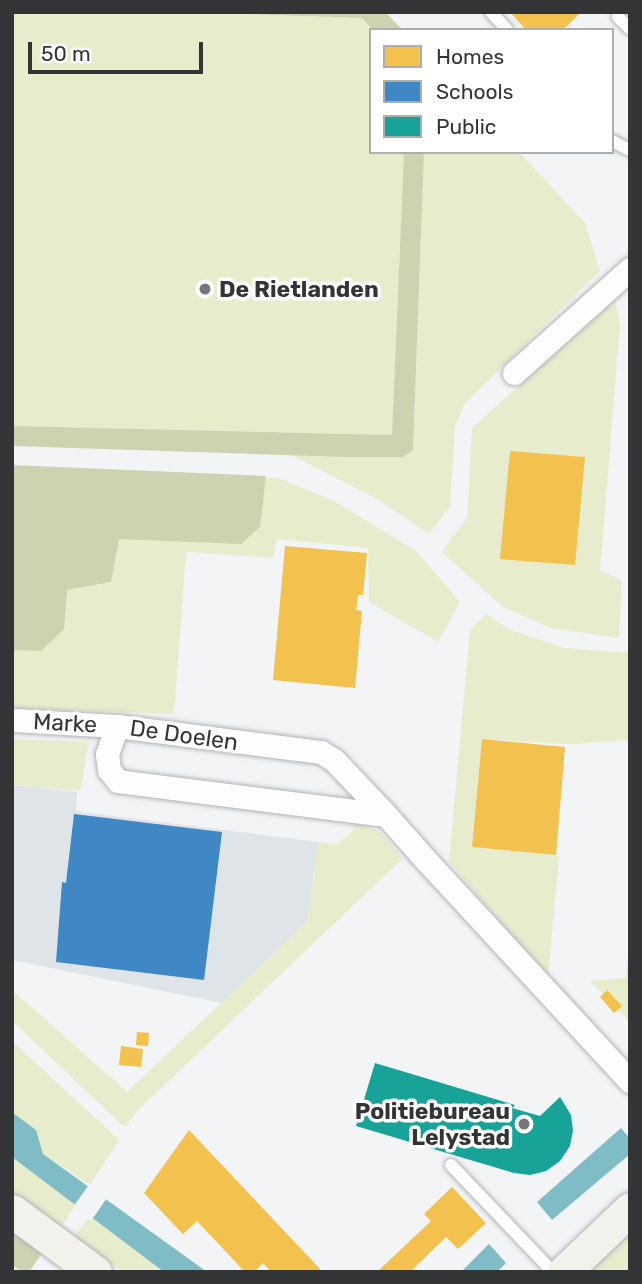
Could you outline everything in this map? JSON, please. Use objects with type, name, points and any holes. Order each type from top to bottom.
[{"type":"main road","points":[[564,1272],[630,1209]]},
{"type":"main road","points":[[12,1211],[94,1272]]},
{"type":"street","points":[[514,373],[630,269]]},
{"type":"street","name":"Marke","points":[[12,720],[117,726]]},
{"type":"street","name":"De Doelen","points":[[386,815],[118,780],[109,770],[107,754],[117,726],[321,752],[334,760],[386,815],[630,1081]]},
{"type":"lane","points":[[491,12],[505,28]]},
{"type":"lane","points":[[618,17],[630,29]]},
{"type":"lane","points":[[614,142],[630,150]]},
{"type":"lane","points":[[452,1165],[553,1272]]},
{"type":"shaded area","points":[[12,785],[77,792],[76,811],[318,842],[307,922],[222,1003],[12,960]]},
{"type":"green space","name":"De Rietlanden","points":[[12,12],[189,12],[362,18],[371,28],[369,28],[369,154],[404,154],[392,435],[12,426]]},
{"type":"green space","points":[[189,12],[385,12],[401,28],[371,28],[362,18]]},
{"type":"green space","points":[[404,154],[424,154],[413,450],[403,457],[345,457],[12,446],[12,426],[392,435]]},
{"type":"green space","points":[[424,154],[521,154],[585,223],[600,271],[465,403],[455,426],[450,507],[429,534],[379,500],[291,455],[403,457],[413,450]]},
{"type":"green space","points":[[615,300],[620,325],[600,571],[622,580],[619,638],[551,628],[503,607],[442,552],[467,518],[472,428]]},
{"type":"green space","points":[[12,465],[266,476],[260,527],[241,544],[119,539],[111,582],[67,590],[64,629],[41,651],[12,650]]},
{"type":"green space","points":[[12,469],[279,478],[334,501],[416,551],[460,602],[438,642],[369,602],[368,548],[277,539],[273,558],[186,552],[174,714],[12,708]]},
{"type":"green space","points":[[486,614],[510,630],[565,648],[630,653],[630,740],[569,744],[482,739],[472,847],[559,856],[548,977],[449,862],[470,630]]},
{"type":"green space","points":[[12,739],[89,742],[80,791],[12,785]]},
{"type":"green space","points":[[353,823],[379,831],[403,858],[136,1112],[126,1126],[12,1021],[12,990],[127,1092],[307,922],[318,842],[338,844],[353,831]]},
{"type":"green space","points":[[630,934],[630,1022],[590,981],[626,978]]},
{"type":"green space","points":[[12,1041],[119,1140],[90,1185],[43,1154],[36,1130],[12,1112]]},
{"type":"green space","points":[[12,1157],[76,1205],[59,1229],[12,1197]]},
{"type":"green space","points":[[90,1216],[164,1272],[123,1272],[73,1238]]},
{"type":"green space","points":[[12,1231],[42,1253],[29,1272],[22,1272],[12,1265]]},
{"type":"green space","points":[[630,1235],[630,1272],[589,1272],[589,1271]]},
{"type":"water","points":[[12,1112],[36,1130],[43,1154],[207,1272],[164,1272],[12,1157]]},
{"type":"water","points":[[621,1128],[630,1139],[630,1154],[552,1220],[537,1202]]},
{"type":"water","points":[[489,1244],[506,1263],[497,1272],[461,1272]]},
{"type":"pier","points":[[91,1182],[109,1195],[91,1221],[73,1207]]},
{"type":"building: Homes","points":[[510,12],[581,12],[565,28],[524,28]]},
{"type":"building: Homes","points":[[510,451],[585,457],[575,565],[500,559]]},
{"type":"building: Homes","points":[[285,546],[367,553],[363,595],[358,595],[356,610],[362,611],[355,688],[273,680]]},
{"type":"building: Homes","points":[[482,739],[565,747],[556,855],[472,847]]},
{"type":"building: Homes","points":[[607,990],[622,1006],[614,1013],[600,997]]},
{"type":"building: Homes","points":[[137,1032],[149,1033],[148,1046],[136,1045]]},
{"type":"building: Homes","points":[[121,1046],[143,1049],[141,1067],[119,1065]]},
{"type":"building: Homes","points":[[189,1130],[323,1272],[271,1272],[263,1263],[254,1272],[245,1272],[197,1221],[183,1234],[144,1193]]},
{"type":"building: Homes","points":[[452,1187],[486,1223],[458,1249],[446,1237],[410,1272],[377,1272],[431,1221],[424,1214]]},
{"type":"building: Schools","points":[[74,814],[222,832],[204,980],[56,962],[62,882],[66,883]]},
{"type":"building: Public","points":[[375,1063],[515,1105],[512,1108],[540,1116],[560,1097],[571,1115],[573,1131],[570,1146],[560,1161],[546,1171],[530,1175],[514,1173],[356,1126]]},
{"type":"place","name":"De Rietlanden","points":[[205,289]]},
{"type":"place","name":"Politiebureau Lelystad","points":[[524,1124]]}]
